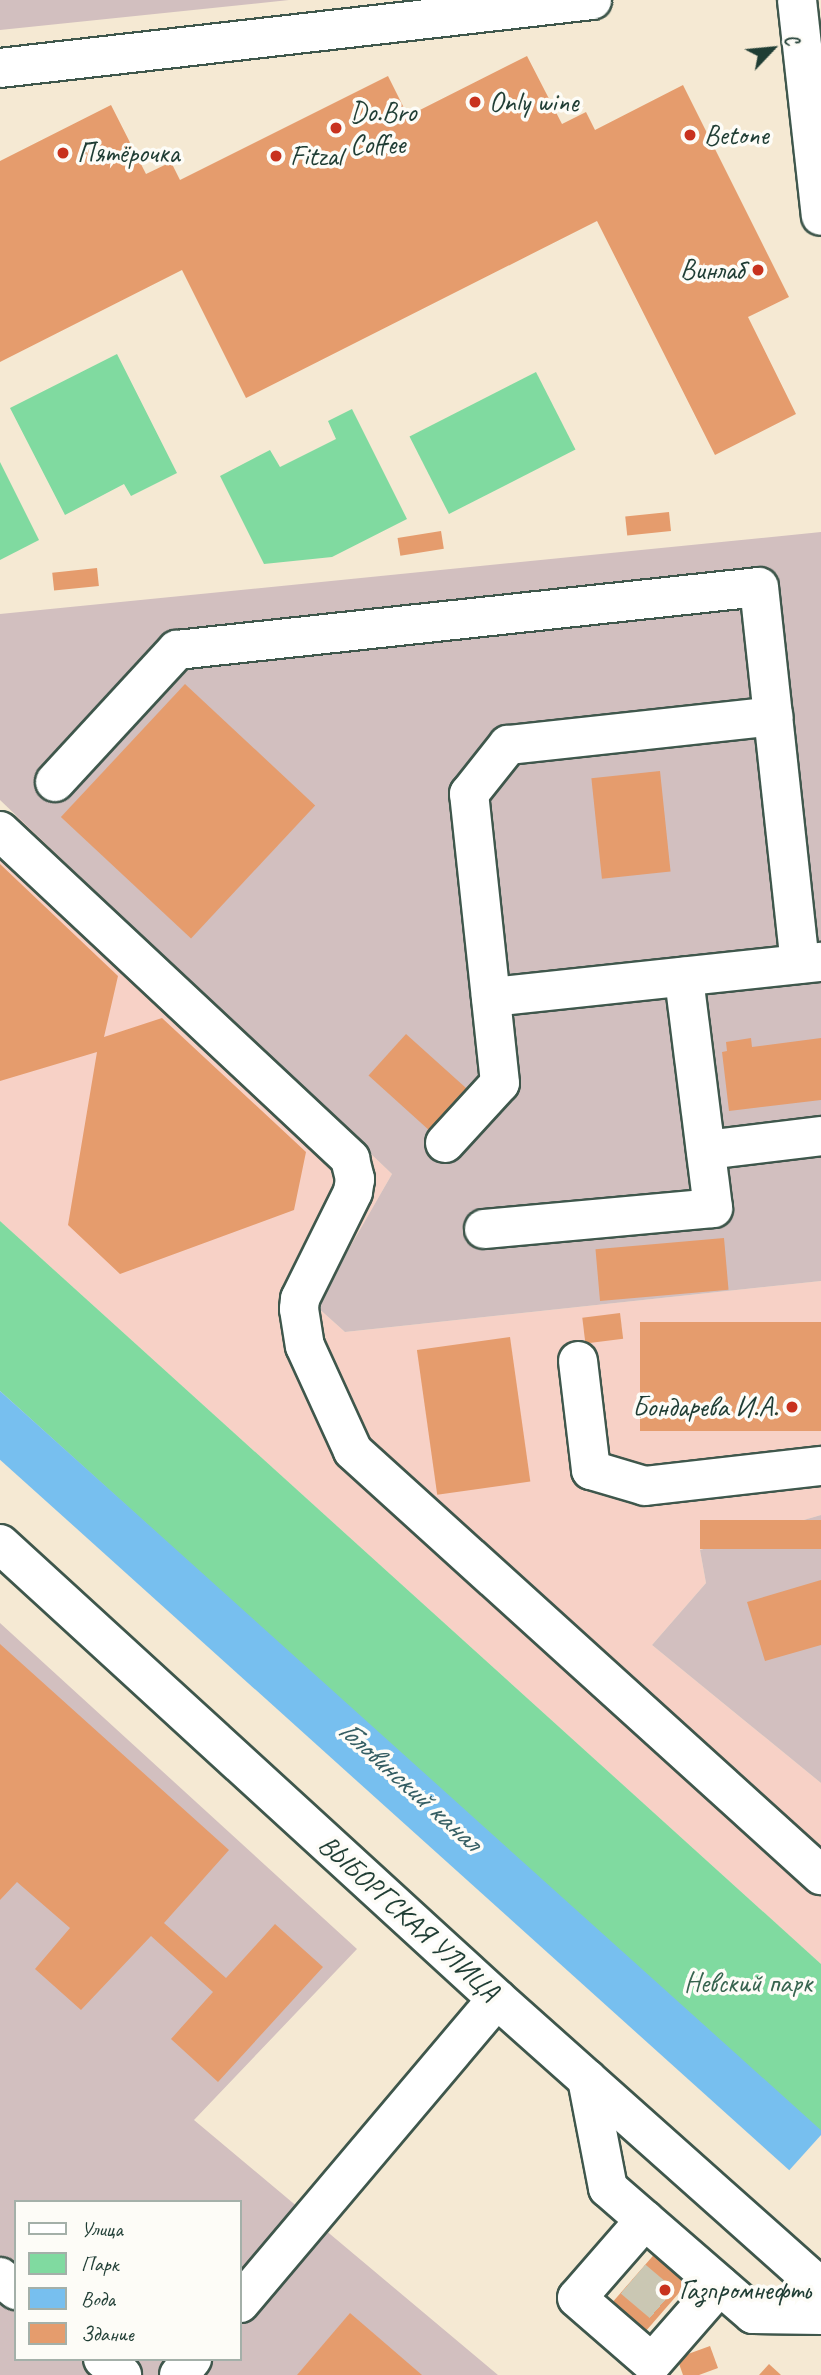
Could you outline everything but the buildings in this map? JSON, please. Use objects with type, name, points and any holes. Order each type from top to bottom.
[{"type":"street","points":[[0,68],[592,0]]},
{"type":"street","points":[[797,0],[821,216]]},
{"type":"street","points":[[55,782],[177,650],[760,587],[773,716],[811,963],[491,998]]},
{"type":"street","points":[[445,1143],[500,1083],[469,794],[508,745],[773,716]]},
{"type":"street","points":[[0,831],[350,1159],[355,1179],[353,1192],[300,1299],[299,1309],[305,1346],[354,1451],[821,1875]]},
{"type":"street","points":[[484,1229],[713,1208],[684,977]]},
{"type":"street","points":[[706,1150],[821,1136]]},
{"type":"street","points":[[578,1361],[591,1471],[645,1486],[821,1466]]},
{"type":"street","name":"ВЫБОРГСКАЯ УЛИЦА","points":[[0,1544],[497,1999],[821,2288]]},
{"type":"street","points":[[242,2302],[497,1999]]},
{"type":"street","points":[[587,2079],[608,2188],[753,2314],[821,2315]]},
{"type":"street","points":[[645,2220],[622,2269],[577,2298],[652,2363],[676,2316],[720,2285]]},
{"type":"street","points":[[0,2277],[14,2288]]},
{"type":"street","points":[[105,2361],[122,2375]]},
{"type":"street","points":[[179,2375],[190,2361]]},
{"type":"shaded area","points":[[0,0],[289,0],[0,30]]},
{"type":"shaded area","points":[[821,532],[821,1281],[345,1332],[316,1306],[392,1174],[0,800],[0,614]]},
{"type":"shaded area","points":[[17,816],[392,1174],[316,1306],[345,1332],[821,1281],[821,1515],[700,1550],[706,1583],[652,1645],[821,1783],[821,1964],[0,1221],[0,822]]},
{"type":"shaded area","points":[[821,1515],[821,1783],[652,1645],[706,1583],[700,1550]]},
{"type":"shaded area","points":[[0,1623],[357,1949],[194,2120],[498,2375],[0,2375]]},
{"type":"green space","points":[[117,354],[177,473],[131,496],[124,484],[65,515],[10,408]]},
{"type":"green space","points":[[536,372],[575,450],[449,514],[409,436]]},
{"type":"green space","points":[[352,409],[407,519],[332,557],[264,564],[220,476],[270,450],[280,467],[336,439],[328,421]]},
{"type":"green space","points":[[0,462],[39,540],[0,560]]},
{"type":"green space","name":"Невский парк","points":[[0,1221],[821,1964],[821,2135],[0,1391]]},
{"type":"water","name":"Головинский канал","points":[[0,1391],[821,2130],[821,2135],[789,2170],[0,1460]]},
{"type":"tunnel","points":[[633,2279],[666,2307]]},
{"type":"place","name":"Only wine","points":[[475,102]]},
{"type":"place","name":"Do.Bro Coffee","points":[[336,128]]},
{"type":"place","name":"Betone","points":[[690,135]]},
{"type":"place","name":"Пятёрочка","points":[[63,153]]},
{"type":"place","name":"Fitzal","points":[[276,156]]},
{"type":"place","name":"Винлаб","points":[[758,270]]},
{"type":"place","name":"Бондарева И.А.","points":[[792,1407]]},
{"type":"place","name":"Газпромнефть","points":[[665,2290]]}]
